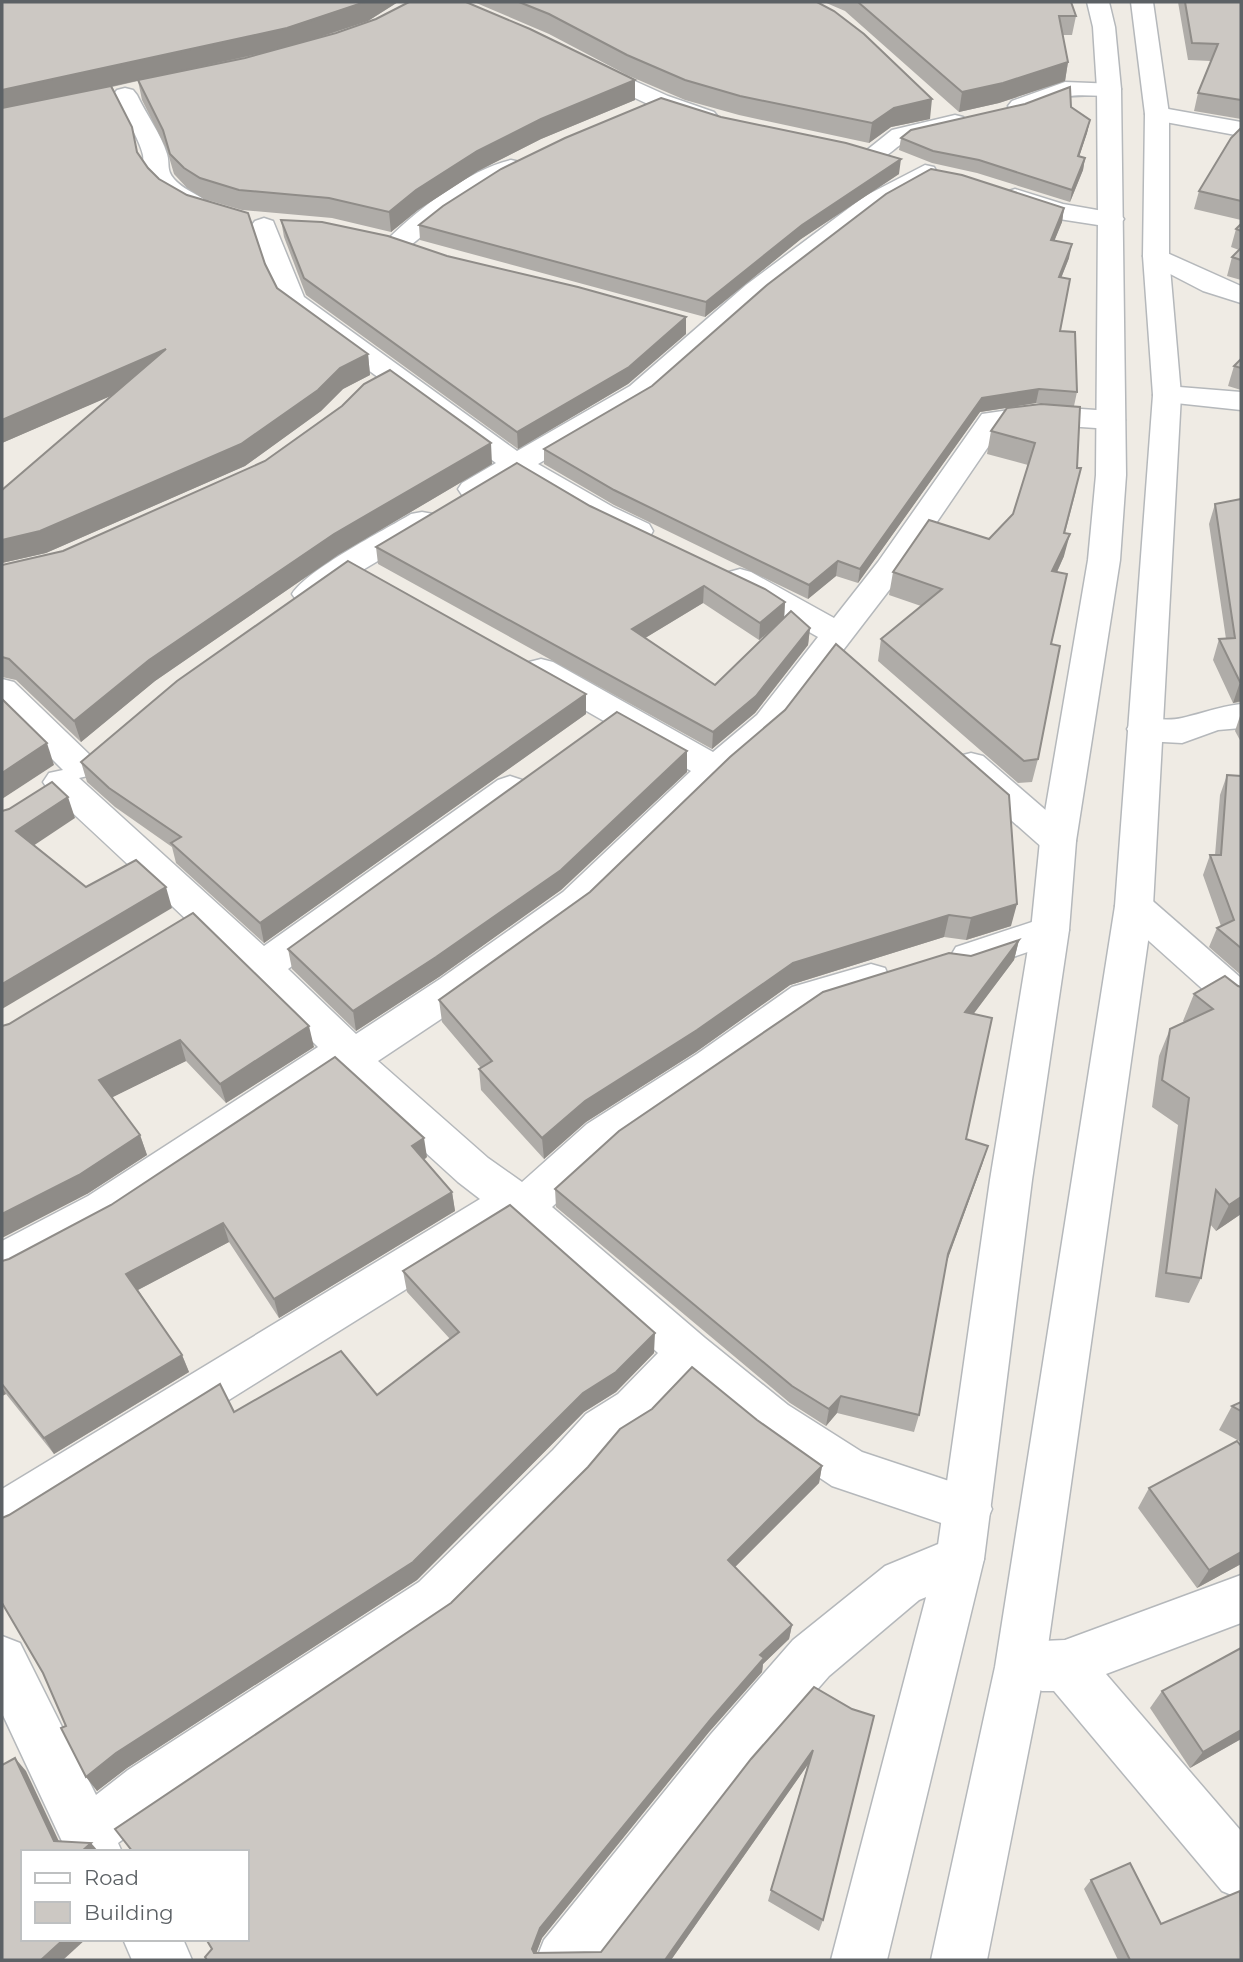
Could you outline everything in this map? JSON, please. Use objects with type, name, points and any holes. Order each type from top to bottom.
[{"type":"street","points":[[859,1960],[960,1559],[1011,1180],[1050,930],[1058,841],[1104,560],[1111,475],[1110,89],[1104,27],[1098,2]]},
{"type":"street","points":[[958,1960],[1043,1666],[1134,906],[1167,395],[1156,256],[1157,114],[1142,2]]},
{"type":"street","points":[[573,60],[660,101],[723,121]]},
{"type":"street","points":[[874,153],[900,135],[973,118],[1065,89],[1110,89]]},
{"type":"street","points":[[150,90],[116,96],[155,155],[155,170],[164,185],[181,198],[208,212],[256,223],[275,254],[279,276],[293,302],[516,464],[557,485],[602,514],[660,541]]},
{"type":"street","points":[[635,112],[660,101]]},
{"type":"street","points":[[933,106],[973,118]]},
{"type":"street","points":[[1157,114],[1241,129]]},
{"type":"street","points":[[286,609],[350,564],[640,392],[699,326],[755,291],[874,201],[935,174],[874,153],[849,148]]},
{"type":"street","points":[[398,245],[411,229],[457,196],[531,157]]},
{"type":"street","points":[[991,189],[1059,211],[1111,219]]},
{"type":"street","points":[[1156,256],[1213,285],[1241,295]]},
{"type":"street","points":[[365,392],[394,376]]},
{"type":"street","points":[[1167,395],[1241,401]]},
{"type":"street","points":[[2,1262],[103,1209],[347,1054],[454,990],[576,902],[715,769],[769,723],[841,647],[889,569],[992,420],[1035,415],[1111,420]]},
{"type":"street","points":[[350,564],[386,584]]},
{"type":"street","points":[[716,567],[775,597],[841,647]]},
{"type":"street","points":[[520,658],[715,769]]},
{"type":"street","points":[[2,690],[70,773],[202,911],[347,1054],[473,1170],[518,1204],[772,1420],[849,1470],[968,1509]]},
{"type":"street","points":[[583,736],[617,712]]},
{"type":"street","points":[[1144,729],[1182,730],[1213,719],[1241,716]]},
{"type":"street","points":[[945,743],[1058,841]]},
{"type":"street","points":[[260,969],[539,768]]},
{"type":"street","points":[[1134,906],[1241,1000]]},
{"type":"street","points":[[167,932],[202,911]]},
{"type":"street","points":[[2,1515],[518,1204],[602,1136],[711,1065],[806,998],[945,955],[966,958],[1050,930]]},
{"type":"street","points":[[2,1661],[91,1843],[147,1789],[326,1674],[436,1599],[570,1466],[603,1429],[635,1409],[689,1352]]},
{"type":"street","points":[[564,1960],[729,1752],[811,1657],[902,1583],[960,1559]]},
{"type":"street","points":[[1043,1666],[1241,1600]]},
{"type":"street","points":[[1043,1666],[1241,1872]]},
{"type":"street","points":[[151,1941],[164,1960]]},
{"type":"building","points":[[2,2],[365,2],[287,28],[2,90]]},
{"type":"building","points":[[409,2],[466,2],[530,29],[635,80],[541,119],[477,151],[416,190],[389,212],[329,198],[239,190],[200,178],[184,168],[170,154],[163,130],[138,80],[245,58],[336,33],[376,19]]},
{"type":"building","points":[[519,2],[817,2],[834,11],[864,34],[932,99],[894,108],[872,123],[740,96],[685,80]]},
{"type":"building","points":[[858,2],[1071,2],[1076,16],[1059,16],[1068,62],[1003,83],[962,92]]},
{"type":"building","points":[[1185,2],[1241,2],[1241,100],[1198,93],[1218,44],[1192,43]]},
{"type":"building","points":[[111,86],[132,127],[137,152],[148,168],[159,179],[187,195],[248,213],[265,264],[277,288],[368,354],[340,368],[318,390],[241,444],[40,531],[2,540],[2,490],[166,349],[2,420],[2,108]]},
{"type":"building","points":[[1070,87],[1071,107],[1090,120],[1078,156],[1085,158],[1072,190],[979,160],[933,151],[901,138],[911,130],[1025,104]]},
{"type":"building","points":[[661,98],[721,117],[846,143],[901,159],[802,225],[706,302],[419,225],[443,206],[501,169],[565,138]]},
{"type":"building","points":[[1241,128],[1241,201],[1199,191],[1231,138]]},
{"type":"building","points":[[931,169],[962,175],[1064,208],[1051,240],[1072,244],[1059,277],[1070,279],[1060,331],[1075,332],[1077,392],[1039,389],[982,398],[860,569],[838,561],[809,585],[614,490],[544,449],[652,386],[767,285],[886,194]]},
{"type":"building","points":[[281,220],[322,222],[388,236],[447,256],[578,287],[686,317],[629,367],[517,432],[304,278]]},
{"type":"building","points":[[1241,248],[1241,260],[1232,257]]},
{"type":"building","points":[[1241,359],[1241,368],[1234,366]]},
{"type":"building","points":[[390,370],[491,443],[334,534],[149,660],[74,721],[9,659],[2,657],[2,565],[63,551],[265,461],[342,406],[364,384]]},
{"type":"building","points":[[1041,404],[1080,407],[1077,468],[1081,468],[1064,533],[1070,534],[1052,571],[1067,574],[1051,644],[1060,646],[1038,759],[1024,761],[881,639],[942,589],[893,572],[929,520],[989,539],[1013,514],[1035,443],[991,431],[1007,408]]},
{"type":"building","points":[[517,463],[590,506],[765,589],[785,602],[760,623],[704,586],[632,629],[715,685],[791,611],[810,628],[756,696],[713,732],[376,547]]},
{"type":"building","points":[[1241,499],[1240,682],[1219,639],[1235,638],[1215,504]]},
{"type":"building","points":[[348,561],[586,694],[260,923],[171,843],[181,837],[109,788],[81,762],[177,681]]},
{"type":"building","points":[[836,644],[1009,795],[1017,904],[971,918],[949,915],[793,963],[697,1030],[585,1101],[542,1138],[479,1069],[492,1061],[439,1000],[590,892],[730,757],[785,710]]},
{"type":"building","points":[[2,699],[47,743],[2,773]]},
{"type":"building","points":[[617,712],[687,751],[561,870],[353,1011],[288,949]]},
{"type":"building","points":[[1227,775],[1241,776],[1241,948],[1217,928],[1234,920],[1210,855],[1221,855]]},
{"type":"building","points":[[52,782],[68,797],[16,831],[86,887],[136,860],[166,887],[2,984],[2,811]]},
{"type":"building","points":[[193,913],[309,1026],[220,1084],[180,1040],[99,1080],[140,1135],[79,1175],[2,1214],[2,1026]]},
{"type":"building","points":[[1019,940],[965,1012],[992,1018],[966,1139],[988,1146],[948,1254],[919,1415],[841,1396],[829,1409],[792,1386],[555,1189],[619,1131],[823,992],[949,953],[971,956]]},
{"type":"building","points":[[1225,976],[1241,987],[1241,1197],[1229,1205],[1216,1190],[1201,1278],[1166,1273],[1189,1098],[1162,1080],[1170,1029],[1213,1009],[1194,994]]},
{"type":"building","points":[[335,1057],[424,1138],[412,1146],[452,1192],[274,1299],[223,1223],[126,1274],[182,1355],[44,1438],[2,1384],[2,1261],[111,1205]]},
{"type":"building","points":[[510,1205],[655,1333],[616,1372],[583,1393],[413,1562],[116,1753],[86,1777],[61,1728],[66,1726],[43,1673],[2,1603],[2,1518],[220,1384],[234,1412],[341,1351],[377,1395],[459,1332],[403,1271]]},
{"type":"building","points":[[692,1367],[757,1420],[822,1466],[728,1560],[792,1625],[760,1655],[764,1658],[540,1928],[532,1949],[534,1953],[601,1952],[751,1759],[814,1687],[852,1709],[874,1716],[823,1920],[771,1890],[813,1750],[665,1960],[207,1960],[205,1957],[212,1949],[207,1941],[248,1941],[248,1850],[131,1850],[115,1829],[451,1603],[588,1467],[620,1429],[652,1409]]},
{"type":"building","points":[[1241,1402],[1241,1411],[1232,1406]]},
{"type":"building","points":[[1237,1441],[1241,1446],[1241,1552],[1209,1570],[1149,1488]]},
{"type":"building","points":[[1241,1648],[1241,1730],[1203,1752],[1162,1691]]},
{"type":"building","points":[[15,1758],[54,1841],[91,1843],[83,1850],[21,1850],[21,1941],[62,1941],[41,1960],[2,1960],[2,1765]]},
{"type":"building","points":[[1130,1863],[1161,1924],[1240,1891],[1241,1960],[1130,1960],[1091,1880]]}]
